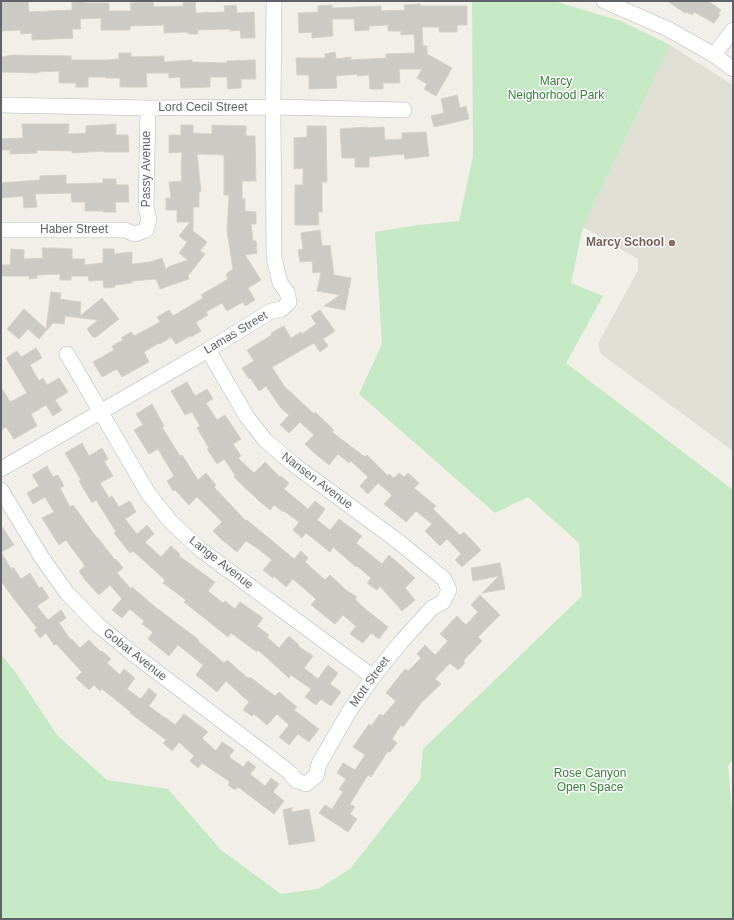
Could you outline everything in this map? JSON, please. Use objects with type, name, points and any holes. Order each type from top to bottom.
[{"type":"street","name":"Lamas Street","points":[[1,469],[208,350],[271,311],[282,310],[289,302],[287,292],[280,283],[274,258],[274,1]]},
{"type":"street","points":[[607,1],[668,29],[714,55],[733,70]]},
{"type":"street","points":[[714,55],[733,30]]},
{"type":"street","name":"Lord Cecil Street","points":[[1,105],[148,108],[273,107],[404,110]]},
{"type":"street","name":"Passy Avenue","points":[[146,230],[149,219],[146,208],[148,108]]},
{"type":"street","name":"Haber Street","points":[[1,230],[125,230],[135,234],[146,230]]},
{"type":"street","name":"Nansen Avenue","points":[[208,350],[247,417],[265,440],[293,464],[399,542],[444,579],[448,590]]},
{"type":"street","name":"Lange Avenue","points":[[67,354],[99,412],[148,494],[170,520],[201,550],[373,678]]},
{"type":"street","name":"Gobat Avenue","points":[[1,490],[42,558],[68,593],[98,625],[132,654],[288,771],[297,781],[306,784]]},
{"type":"street","name":"Mott Street","points":[[306,784],[316,776],[318,764],[350,710],[373,678],[401,642],[432,608],[443,602],[448,590]]},
{"type":"shaded area","name":"Marcy School","points":[[670,45],[733,85],[733,451],[601,354],[598,344],[638,270],[638,259],[583,227]]},
{"type":"green space","name":"Rose Canyon Open Space","points":[[472,1],[557,2],[621,21],[670,45],[583,227],[571,283],[603,296],[566,363],[733,490],[733,760],[728,766],[733,822],[733,919],[1,919],[1,654],[16,673],[57,735],[107,780],[168,789],[221,850],[281,894],[318,889],[350,869],[420,780],[423,749],[582,596],[579,543],[528,497],[495,513],[359,394],[382,344],[375,232],[418,225],[459,221],[473,156]]},
{"type":"building","points":[[28,1],[29,12],[72,10],[72,2],[85,1],[85,3],[109,3],[109,11],[131,11],[130,3],[153,2],[154,7],[183,6],[183,3],[195,2],[196,13],[225,12],[224,6],[236,5],[237,13],[254,12],[255,38],[241,38],[240,30],[230,31],[230,29],[198,30],[198,34],[188,34],[188,32],[164,33],[164,25],[130,26],[130,30],[101,30],[101,18],[80,19],[81,29],[72,29],[73,38],[32,40],[32,33],[21,34],[20,30],[1,31],[1,2]]},
{"type":"building","points":[[667,1],[708,1],[721,10],[718,14],[720,15],[714,23],[694,12],[692,15],[686,12],[685,13]]},
{"type":"building","points":[[420,4],[420,6],[467,6],[467,25],[457,25],[457,32],[439,32],[439,27],[422,27],[423,46],[427,46],[427,54],[452,68],[436,96],[424,89],[427,84],[417,78],[422,69],[399,69],[400,83],[383,83],[383,89],[370,89],[369,75],[357,76],[357,74],[336,76],[337,88],[309,89],[309,75],[297,75],[296,58],[325,58],[325,54],[335,52],[336,59],[351,57],[351,60],[386,58],[386,54],[415,53],[414,34],[401,35],[401,31],[388,31],[388,25],[369,26],[369,30],[355,31],[354,19],[332,19],[333,36],[312,38],[312,32],[299,33],[298,13],[318,12],[318,6],[332,5],[332,8],[381,6],[381,11],[405,10],[404,5]]},
{"type":"building","points":[[119,53],[131,53],[131,57],[164,56],[164,62],[192,60],[192,62],[227,63],[227,61],[255,60],[256,79],[241,79],[241,88],[228,89],[227,77],[210,77],[210,87],[181,88],[180,77],[169,78],[169,73],[146,73],[147,87],[120,87],[120,78],[88,77],[88,87],[76,87],[76,83],[59,83],[59,71],[38,73],[1,72],[1,57],[13,55],[71,56],[71,60],[106,60],[119,59]]},
{"type":"building","points":[[457,95],[460,108],[466,106],[469,119],[434,127],[431,116],[444,113],[441,99]]},
{"type":"building","points":[[22,124],[69,124],[68,134],[86,133],[86,126],[116,124],[116,135],[128,135],[129,152],[104,151],[72,153],[72,151],[37,150],[37,153],[10,154],[10,150],[1,150],[1,139],[23,138]]},
{"type":"building","points":[[181,125],[193,125],[193,133],[212,134],[212,125],[246,126],[246,136],[255,136],[256,181],[242,181],[242,199],[245,199],[245,211],[256,212],[256,224],[251,224],[253,241],[256,241],[257,253],[245,255],[261,280],[248,288],[255,300],[245,306],[243,302],[227,311],[222,303],[206,312],[208,315],[196,322],[201,331],[176,344],[171,337],[160,344],[159,343],[144,352],[149,362],[122,377],[117,369],[102,377],[93,362],[114,350],[112,346],[123,340],[121,338],[131,332],[134,336],[160,322],[157,317],[169,310],[173,316],[203,298],[201,295],[228,279],[226,274],[233,269],[227,231],[229,195],[224,195],[224,155],[197,154],[201,191],[199,192],[199,207],[193,207],[193,231],[207,242],[200,251],[205,254],[188,276],[189,279],[160,289],[156,279],[132,281],[132,283],[104,288],[103,280],[89,281],[88,276],[71,276],[71,280],[60,280],[60,274],[37,275],[37,278],[29,279],[29,276],[1,276],[1,265],[10,265],[11,249],[24,250],[24,259],[43,258],[42,248],[72,249],[72,259],[85,259],[84,265],[103,263],[103,249],[114,249],[114,254],[132,252],[132,264],[150,262],[162,258],[166,270],[168,267],[188,260],[179,253],[187,242],[179,236],[190,222],[177,222],[177,210],[166,210],[166,198],[171,198],[169,182],[182,181],[182,152],[169,153],[169,135],[181,135]]},
{"type":"building","points":[[307,126],[326,126],[327,182],[322,182],[322,212],[318,212],[319,225],[295,225],[295,185],[303,185],[303,168],[294,169],[294,138],[307,137]]},
{"type":"building","points":[[384,127],[385,140],[402,139],[402,133],[426,132],[429,156],[405,159],[404,154],[369,157],[369,167],[355,167],[355,158],[342,158],[340,129]]},
{"type":"building","points":[[66,175],[66,184],[103,183],[103,179],[116,179],[116,185],[128,185],[129,202],[115,202],[116,212],[103,212],[85,211],[85,202],[72,202],[71,193],[35,194],[37,207],[24,208],[23,196],[1,198],[1,183],[40,180],[40,176]]},
{"type":"building","points":[[320,230],[322,246],[330,245],[334,275],[351,278],[345,310],[324,306],[340,295],[317,291],[321,272],[313,273],[312,261],[300,262],[298,250],[303,249],[301,233]]},
{"type":"building","points":[[51,292],[61,293],[60,299],[81,302],[80,316],[102,298],[119,319],[96,337],[93,337],[87,329],[98,320],[65,316],[64,324],[53,323],[39,339],[28,329],[19,339],[7,329],[24,309],[46,329]]},
{"type":"building","points":[[320,310],[335,331],[323,339],[328,346],[320,352],[314,343],[272,367],[284,386],[314,414],[315,412],[334,430],[332,432],[365,457],[367,455],[388,476],[389,474],[394,478],[399,473],[404,477],[408,473],[419,483],[414,488],[436,506],[433,509],[460,535],[464,532],[481,550],[462,567],[455,560],[461,554],[447,539],[440,546],[425,531],[432,524],[416,511],[406,522],[384,504],[392,495],[378,483],[368,494],[360,486],[368,477],[351,461],[349,463],[338,454],[329,465],[305,444],[314,435],[300,422],[289,433],[280,425],[289,415],[280,407],[266,386],[259,391],[242,368],[254,361],[247,350],[272,335],[271,333],[284,326],[291,338],[301,332],[302,334],[316,324],[311,316]]},
{"type":"building","points":[[36,348],[42,358],[30,365],[39,381],[43,378],[47,385],[59,378],[68,392],[55,400],[62,410],[53,416],[46,405],[31,414],[37,426],[14,439],[6,427],[1,430],[1,387],[10,402],[27,393],[6,358],[17,351],[21,357]]},
{"type":"building","points":[[187,382],[195,396],[207,389],[213,399],[206,403],[217,420],[225,415],[241,439],[233,444],[241,456],[238,458],[254,473],[265,462],[280,477],[281,476],[289,483],[284,489],[308,509],[315,501],[325,509],[317,520],[330,530],[339,519],[362,536],[356,543],[382,564],[389,555],[415,578],[405,588],[415,600],[402,611],[380,586],[377,590],[367,583],[371,578],[333,547],[330,552],[306,533],[302,538],[293,530],[299,522],[274,505],[270,510],[258,500],[234,477],[235,475],[224,459],[217,464],[207,449],[209,448],[197,428],[200,426],[192,412],[185,415],[171,391]]},
{"type":"building","points":[[152,404],[164,426],[162,427],[180,456],[182,455],[198,480],[206,473],[216,485],[214,487],[246,521],[247,520],[294,559],[301,551],[308,558],[305,562],[325,580],[330,575],[346,590],[357,597],[355,599],[364,608],[388,627],[379,639],[371,633],[363,643],[350,634],[356,626],[343,615],[335,624],[311,605],[316,599],[293,579],[286,587],[274,576],[273,578],[263,570],[272,560],[257,548],[246,541],[237,552],[221,539],[213,531],[222,522],[197,497],[189,505],[175,490],[173,491],[167,481],[174,476],[158,449],[149,454],[134,430],[143,425],[136,414]]},
{"type":"building","points":[[82,443],[89,456],[102,448],[108,459],[104,461],[113,476],[100,483],[109,498],[112,496],[119,507],[130,501],[136,512],[125,519],[137,534],[147,525],[154,534],[145,542],[161,557],[171,546],[180,554],[179,556],[215,582],[208,591],[223,603],[225,601],[235,609],[240,602],[263,618],[257,626],[269,635],[267,637],[279,648],[289,636],[299,645],[298,646],[313,656],[304,668],[318,679],[328,665],[338,673],[330,684],[341,692],[331,706],[321,699],[316,705],[305,697],[311,689],[291,675],[289,678],[258,650],[257,652],[231,633],[228,637],[184,602],[186,600],[163,583],[165,580],[133,551],[130,553],[114,533],[116,532],[96,500],[92,503],[79,481],[81,480],[65,453]]},
{"type":"building","points":[[47,466],[53,477],[58,475],[64,486],[60,488],[70,507],[73,505],[97,538],[123,568],[117,573],[131,589],[132,587],[154,606],[199,640],[198,641],[224,663],[227,660],[249,679],[250,677],[275,696],[279,692],[297,707],[294,710],[319,729],[309,742],[298,734],[289,745],[279,737],[289,725],[277,714],[267,725],[254,714],[252,716],[243,710],[249,702],[226,681],[217,692],[196,675],[203,665],[178,645],[169,656],[148,639],[153,632],[142,624],[144,621],[130,609],[122,618],[112,610],[122,599],[110,585],[99,595],[85,580],[79,571],[85,566],[66,540],[59,545],[42,518],[54,512],[45,497],[33,504],[27,493],[39,486],[32,475]]},
{"type":"building","points":[[1,525],[14,545],[1,552]]},
{"type":"building","points":[[1,552],[11,569],[13,567],[21,579],[30,573],[39,588],[42,587],[49,598],[37,606],[48,620],[61,610],[66,618],[59,623],[71,640],[72,639],[80,648],[89,640],[101,652],[102,651],[111,659],[107,663],[120,675],[124,669],[135,678],[127,689],[141,699],[149,688],[157,695],[149,706],[165,718],[175,725],[184,714],[208,732],[202,738],[216,751],[222,742],[234,750],[229,757],[243,767],[248,761],[256,767],[250,774],[265,786],[271,778],[279,784],[273,792],[284,801],[274,814],[238,787],[235,790],[228,785],[230,782],[202,763],[198,768],[190,761],[194,756],[179,742],[172,751],[163,743],[166,740],[130,713],[131,712],[102,689],[100,691],[94,685],[89,690],[76,678],[82,672],[56,644],[54,645],[46,633],[40,638],[34,630],[37,628],[1,581]]},
{"type":"building","points":[[500,563],[505,589],[482,593],[499,576],[473,581],[471,568]]},
{"type":"building","points":[[480,595],[500,615],[478,637],[482,641],[463,661],[465,663],[458,670],[450,663],[435,679],[441,684],[422,702],[403,727],[401,725],[392,739],[397,743],[390,752],[388,751],[371,777],[368,775],[350,804],[355,807],[350,814],[357,819],[348,832],[319,813],[325,805],[332,809],[343,792],[339,789],[346,779],[337,773],[343,763],[355,770],[365,755],[353,747],[369,724],[371,726],[380,714],[383,716],[396,701],[386,693],[405,669],[408,671],[421,658],[417,654],[425,645],[435,655],[448,641],[440,634],[457,616],[466,625],[478,612],[471,605]]},
{"type":"building","points":[[292,808],[292,812],[309,809],[315,841],[289,845],[283,810]]},
{"type":"place","name":"Marcy School","points":[[672,243]]},
{"type":"park label","name":"Marcy Neighorhood Park","points":[[556,89]]}]
